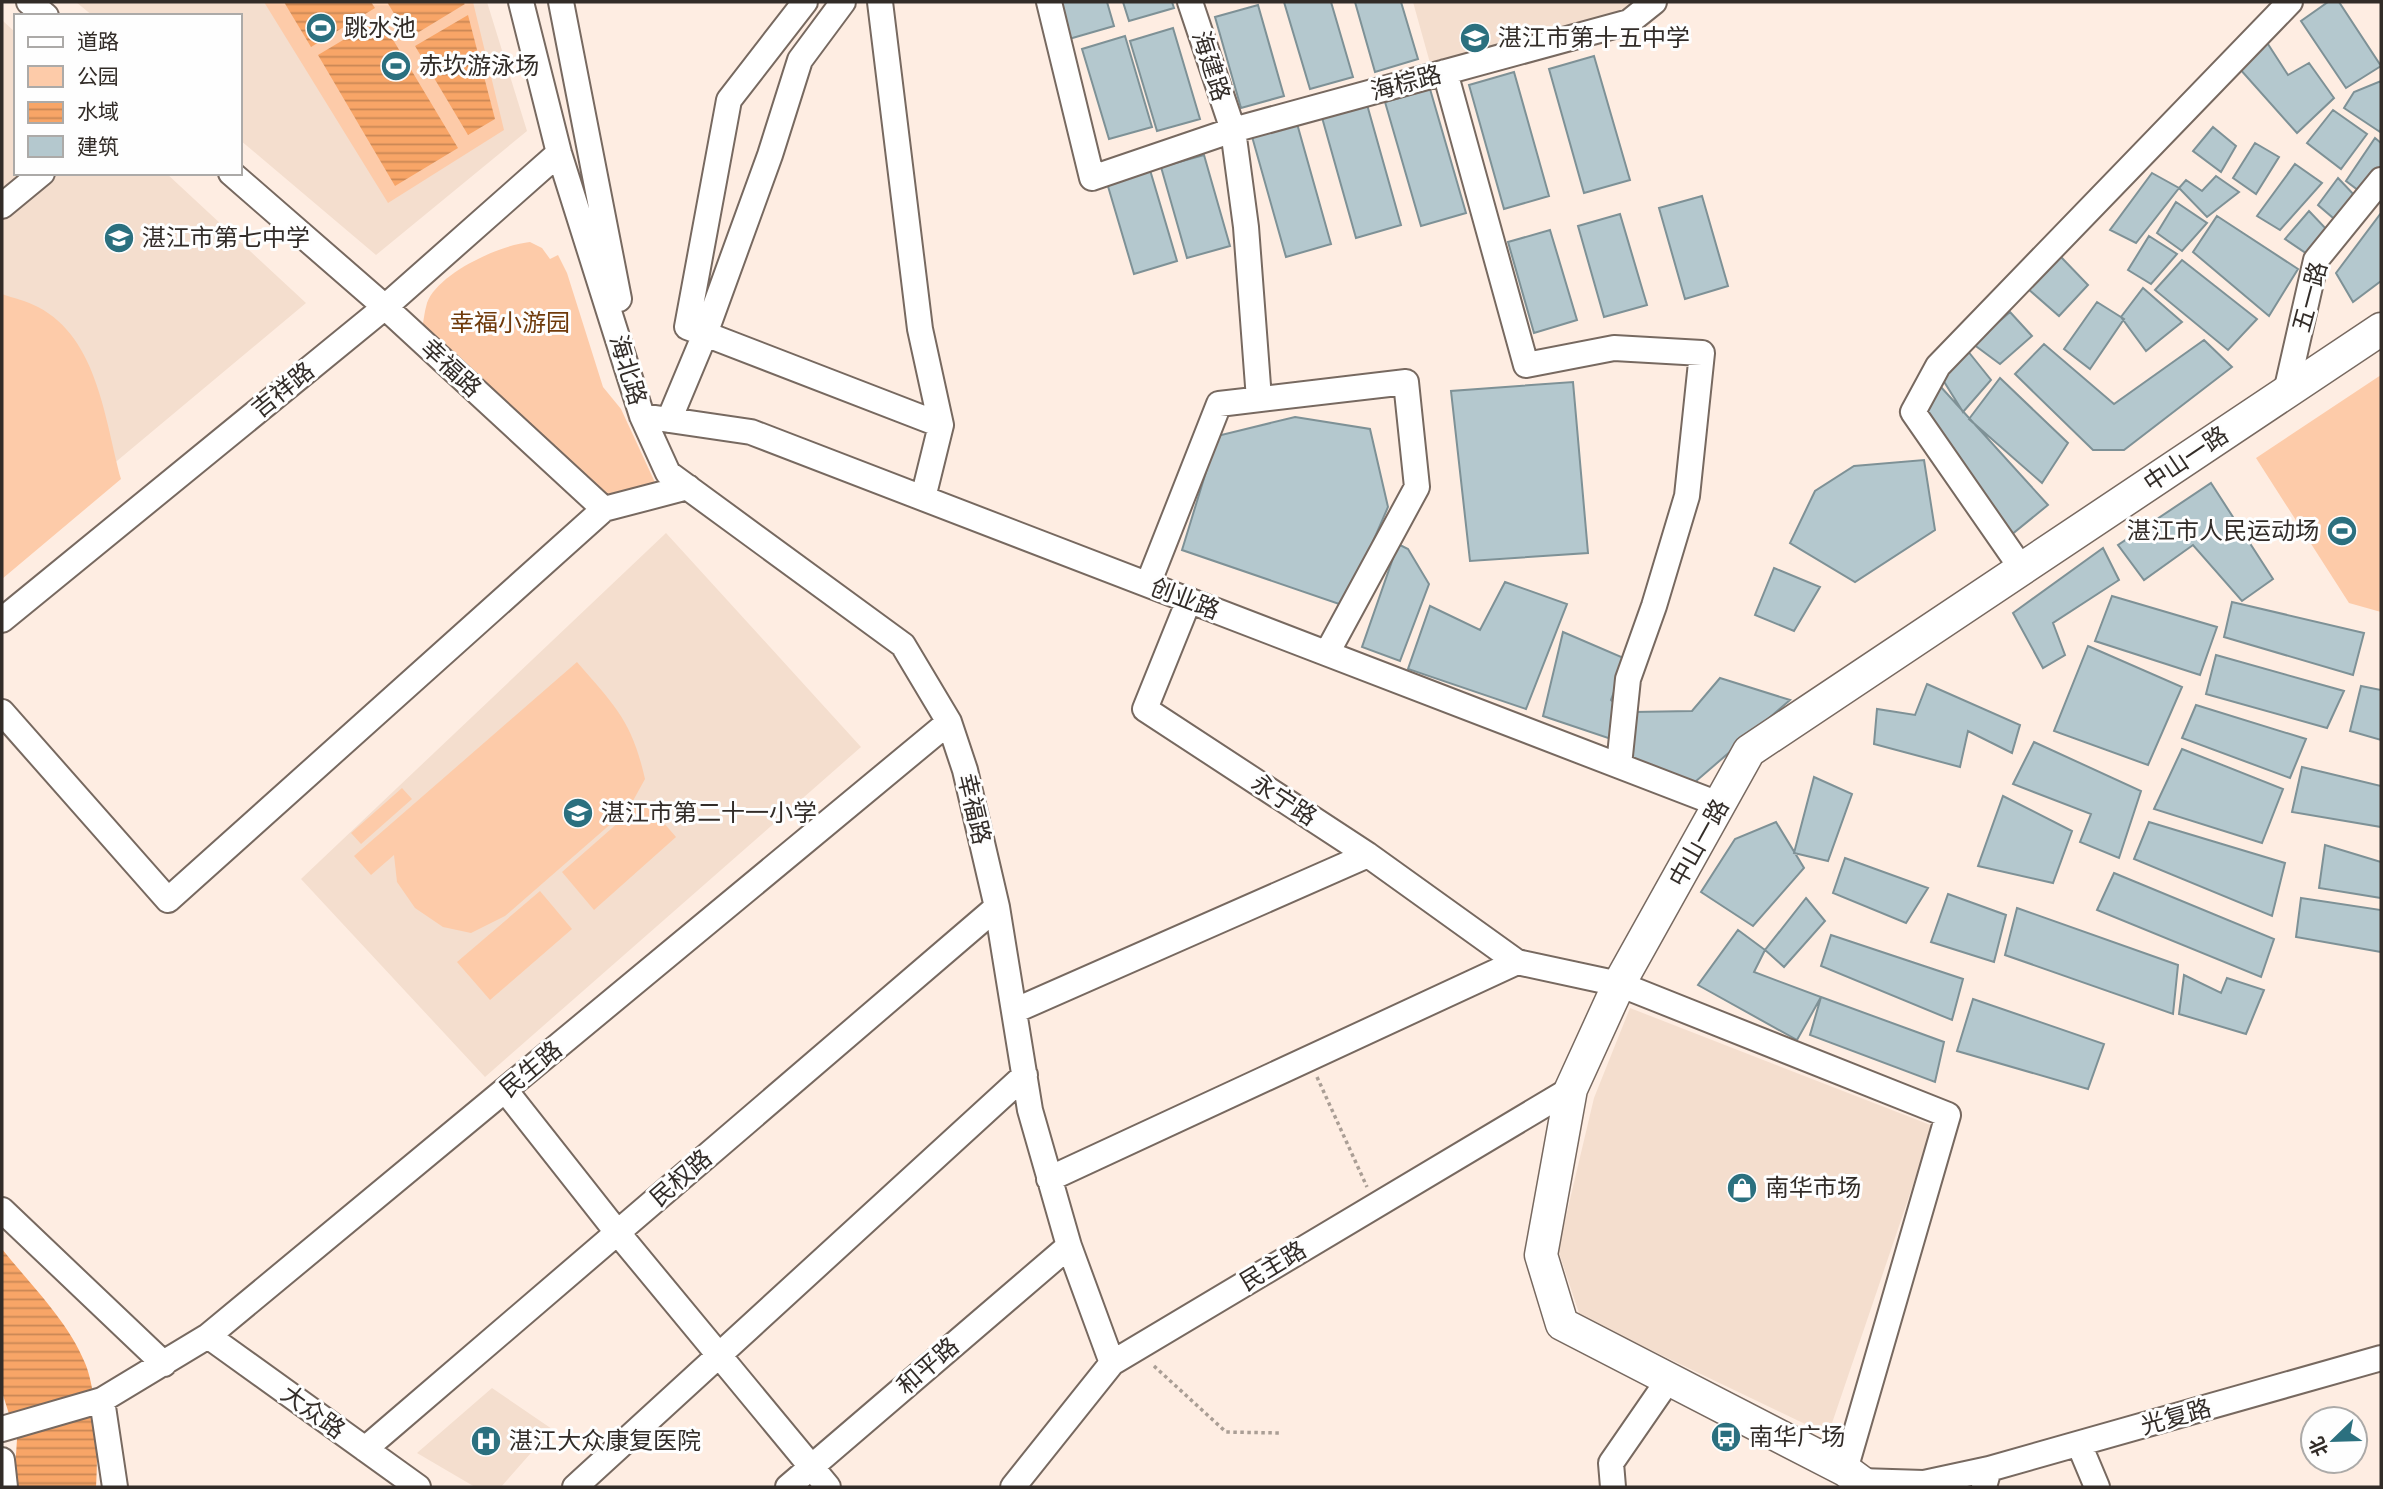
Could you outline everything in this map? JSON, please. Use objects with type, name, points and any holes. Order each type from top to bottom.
[{"type":"main road","name":"中山一路","points":[[1858,1480],[1562,1324],[1541,1255],[1572,1089],[1619,984],[1749,751],[2381,329]]},
{"type":"street","points":[[29,2],[44,14]]},
{"type":"street","points":[[805,2],[729,100],[687,327],[941,425]]},
{"type":"street","points":[[669,420],[705,334],[770,155],[800,60],[843,2]]},
{"type":"street","points":[[880,2],[920,328],[941,425],[923,498]]},
{"type":"street","name":"海棕路","points":[[1048,2],[1092,178],[1233,130],[1629,22],[1654,2]]},
{"type":"street","name":"海建路","points":[[1190,2],[1233,130],[1246,227],[1259,399]]},
{"type":"street","points":[[2022,569],[1913,412],[1938,366],[2290,2]]},
{"type":"street","points":[[523,8],[567,3]]},
{"type":"street","name":"海北路","points":[[567,3],[642,416]]},
{"type":"street","name":"海北路","points":[[523,8],[559,153],[642,416]]},
{"type":"street","points":[[1445,72],[1526,365],[1614,348],[1702,353],[1687,495],[1654,606],[1628,679],[1619,765]]},
{"type":"street","name":"吉祥路","points":[[2,620],[385,307],[559,153]]},
{"type":"street","points":[[2,206],[40,175]]},
{"type":"street","name":"幸福路","points":[[233,175],[385,307],[604,509]]},
{"type":"street","name":"五一路","points":[[2286,392],[2316,260],[2381,180]]},
{"type":"street","points":[[1147,584],[1219,404],[1406,382],[1417,488],[1327,653]]},
{"type":"street","name":"创业路","points":[[642,416],[751,432],[1721,805]]},
{"type":"street","name":"幸福路","points":[[642,416],[667,473],[903,645],[948,722],[965,770],[997,907],[1030,1110],[1069,1246],[1112,1363]]},
{"type":"street","points":[[2,712],[168,900],[604,509],[688,487]]},
{"type":"street","name":"永宁路","points":[[1189,600],[1145,709],[1368,855],[1517,962]]},
{"type":"street","name":"民生路","points":[[2,1429],[102,1400],[208,1336],[948,722]]},
{"type":"street","points":[[1014,1011],[1368,855]]},
{"type":"street","name":"民权路","points":[[365,1449],[997,907]]},
{"type":"street","points":[[1049,1179],[1517,962],[1619,984],[1948,1115],[1858,1480]]},
{"type":"street","points":[[575,1487],[1025,1076]]},
{"type":"street","name":"民主路","points":[[1013,1487],[1112,1363],[1572,1089]]},
{"type":"street","points":[[505,1090],[617,1232],[828,1487]]},
{"type":"street","points":[[2,1210],[164,1364]]},
{"type":"street","name":"和平路","points":[[788,1487],[1069,1246]]},
{"type":"street","name":"大众路","points":[[208,1336],[418,1487]]},
{"type":"street","name":"光复路","points":[[1858,1480],[1924,1483],[1987,1478],[2078,1444],[2381,1358]]},
{"type":"street","points":[[1614,1487],[1611,1462],[1669,1379]]},
{"type":"street","points":[[102,1400],[115,1487]]},
{"type":"street","points":[[2078,1444],[2097,1487]]},
{"type":"street","points":[[2,1460],[5,1487]]},
{"type":"path","points":[[1309,1059],[1375,1206]]},
{"type":"path","points":[[1154,1366],[1226,1432],[1279,1433]]},
{"type":"shaded area","points":[[76,2],[487,2],[527,131],[376,255],[242,142],[242,14],[91,14]]},
{"type":"shaded area","name":"湛江市第十五中学","points":[[1413,2],[1634,2],[1622,13],[1430,63]]},
{"type":"shaded area","name":"湛江市第七中学","points":[[2,20],[14,31],[14,175],[168,175],[306,303],[2,557]]},
{"type":"shaded area","name":"湛江市第二十一小学","points":[[666,533],[861,747],[485,1077],[301,879]]},
{"type":"shaded area","name":"南华市场","points":[[1630,1008],[1933,1126],[1828,1435],[1580,1316],[1558,1250],[1594,1098]]},
{"type":"shaded area","name":"湛江大众康复医院","points":[[492,1388],[552,1429],[501,1487],[475,1487],[417,1453]]},
{"type":"green space","name":"赤坎游泳场","points":[[264,2],[473,2],[504,130],[388,203]]},
{"type":"green space","name":"幸福小游园","points":[[530,242],[542,248],[550,259],[558,255],[567,273],[603,387],[621,409],[658,489],[606,506],[421,336],[427,303],[444,281],[471,262],[517,244]]},
{"type":"green space","points":[[2,294],[38,307],[58,321],[74,339],[96,383],[121,479],[2,579]]},
{"type":"green space","name":"湛江市人民运动场","points":[[2381,375],[2381,612],[2349,603],[2256,458]]},
{"type":"green space","points":[[577,662],[628,728],[645,779],[629,808],[505,916],[471,933],[443,927],[415,908],[397,882],[394,855],[371,875],[354,856]]},
{"type":"green space","points":[[402,788],[412,799],[361,844],[351,833]]},
{"type":"green space","points":[[644,800],[676,837],[594,910],[562,872]]},
{"type":"green space","points":[[540,891],[572,929],[490,1000],[457,962]]},
{"type":"water","name":"跳水池","points":[[284,2],[371,2],[375,8],[311,47]]},
{"type":"water","points":[[387,2],[463,2],[465,4],[409,38]]},
{"type":"water","points":[[468,15],[495,119],[468,135],[415,46]]},
{"type":"water","points":[[380,18],[458,148],[395,186],[318,55]]},
{"type":"water","points":[[2,1249],[59,1318],[85,1363],[95,1407],[96,1487],[14,1487],[17,1439],[2,1392]]},
{"type":"building","points":[[1058,2],[1107,2],[1114,26],[1069,39]]},
{"type":"building","points":[[1123,2],[1172,2],[1174,8],[1129,21]]},
{"type":"building","points":[[1284,2],[1331,2],[1353,77],[1310,89]]},
{"type":"building","points":[[1355,2],[1401,2],[1418,59],[1375,72]]},
{"type":"building","points":[[2328,2],[2339,2],[2381,66],[2346,88],[2301,21]]},
{"type":"building","points":[[1258,5],[1284,96],[1241,108],[1215,17]]},
{"type":"building","points":[[1173,28],[1200,119],[1157,131],[1130,41]]},
{"type":"building","points":[[1125,36],[1152,127],[1109,139],[1082,49]]},
{"type":"building","points":[[2266,41],[2288,75],[2309,63],[2334,98],[2297,133],[2239,68]]},
{"type":"building","points":[[1594,56],[1630,180],[1584,193],[1549,69]]},
{"type":"building","points":[[1514,72],[1549,196],[1504,209],[1469,85]]},
{"type":"building","points":[[2381,81],[2380,132],[2344,108],[2354,92]]},
{"type":"building","points":[[1430,89],[1466,213],[1421,226],[1385,102]]},
{"type":"building","points":[[1366,101],[1401,225],[1356,238],[1321,114]]},
{"type":"building","points":[[2333,110],[2367,134],[2341,169],[2307,143]]},
{"type":"building","points":[[1296,120],[1331,244],[1286,257],[1251,133]]},
{"type":"building","points":[[2213,127],[2236,146],[2221,172],[2193,151]]},
{"type":"building","points":[[2375,138],[2381,143],[2381,180],[2367,197],[2346,181]]},
{"type":"building","points":[[2255,143],[2279,157],[2256,194],[2233,178]]},
{"type":"building","points":[[1204,155],[1230,246],[1187,258],[1161,167]]},
{"type":"building","points":[[2295,164],[2322,183],[2280,230],[2257,216]]},
{"type":"building","points":[[1150,170],[1177,261],[1134,274],[1107,183]]},
{"type":"building","points":[[2152,173],[2179,188],[2136,243],[2110,230]]},
{"type":"building","points":[[2216,176],[2239,192],[2207,217],[2179,188],[2186,180],[2202,191]]},
{"type":"building","points":[[2338,178],[2358,199],[2339,223],[2318,205]]},
{"type":"building","points":[[1702,196],[1728,286],[1685,299],[1659,208]]},
{"type":"building","points":[[2176,202],[2207,223],[2182,251],[2157,233]]},
{"type":"building","points":[[2309,211],[2330,233],[2313,258],[2285,239]]},
{"type":"building","points":[[2381,213],[2381,281],[2353,302],[2336,273]]},
{"type":"building","points":[[1620,214],[1647,305],[1604,317],[1578,226]]},
{"type":"building","points":[[2217,216],[2298,269],[2269,316],[2193,252]]},
{"type":"building","points":[[1550,230],[1577,320],[1534,333],[1508,242]]},
{"type":"building","points":[[2149,236],[2177,254],[2151,284],[2128,270]]},
{"type":"building","points":[[2061,257],[2088,285],[2059,316],[2027,288]]},
{"type":"building","points":[[2182,260],[2257,319],[2228,350],[2155,290]]},
{"type":"building","points":[[2143,288],[2182,322],[2146,351],[2121,317]]},
{"type":"building","points":[[2097,302],[2124,319],[2090,369],[2064,349]]},
{"type":"building","points":[[2010,312],[2032,336],[2000,364],[1973,344]]},
{"type":"building","points":[[2204,340],[2232,367],[2124,450],[2093,450],[2015,374],[2044,344],[2114,404]]},
{"type":"building","points":[[1967,350],[1991,380],[1963,412],[1943,380]]},
{"type":"building","points":[[2000,378],[2068,443],[2042,483],[1969,419]]},
{"type":"building","points":[[1573,382],[1588,553],[1470,561],[1451,391]]},
{"type":"building","points":[[1940,386],[2048,505],[2011,535],[1922,411]]},
{"type":"building","points":[[1295,417],[1370,429],[1388,507],[1345,606],[1182,550],[1217,436]]},
{"type":"building","points":[[1924,460],[1935,530],[1855,582],[1790,543],[1815,491],[1854,466]]},
{"type":"building","points":[[2211,483],[2273,579],[2242,601],[2193,545],[2144,580],[2118,545]]},
{"type":"building","points":[[1398,544],[1408,549],[1429,584],[1400,661],[1362,647]]},
{"type":"building","points":[[2103,548],[2119,580],[2053,623],[2065,655],[2043,668],[2013,613]]},
{"type":"building","points":[[1774,568],[1820,587],[1794,631],[1755,615]]},
{"type":"building","points":[[1505,582],[1567,604],[1526,709],[1408,669],[1430,606],[1480,630]]},
{"type":"building","points":[[2112,596],[2217,627],[2200,675],[2095,641]]},
{"type":"building","points":[[2232,602],[2364,633],[2353,675],[2224,637]]},
{"type":"building","points":[[1563,632],[1626,659],[1611,700],[1623,711],[1617,741],[1543,716]]},
{"type":"building","points":[[2088,646],[2182,687],[2148,765],[2054,731]]},
{"type":"building","points":[[2216,655],[2344,691],[2327,728],[2206,694]]},
{"type":"building","points":[[1720,678],[1790,700],[1695,782],[1631,770],[1634,712],[1692,711]]},
{"type":"building","points":[[1927,684],[2020,725],[2012,753],[1968,731],[1960,767],[1874,744],[1877,709],[1915,715]]},
{"type":"building","points":[[2361,686],[2381,690],[2381,740],[2350,731]]},
{"type":"building","points":[[2196,705],[2306,739],[2290,778],[2182,738]]},
{"type":"building","points":[[2034,742],[2141,791],[2119,858],[2080,842],[2091,814],[2013,784]]},
{"type":"building","points":[[2182,749],[2283,789],[2262,843],[2154,809]]},
{"type":"building","points":[[2302,767],[2381,786],[2381,827],[2292,812]]},
{"type":"building","points":[[1814,777],[1852,794],[1828,861],[1794,853]]},
{"type":"building","points":[[2003,796],[2072,831],[2053,883],[1978,866]]},
{"type":"building","points":[[1776,822],[1804,868],[1753,926],[1701,892],[1735,839]]},
{"type":"building","points":[[2149,822],[2285,863],[2272,916],[2134,859]]},
{"type":"building","points":[[2325,845],[2381,862],[2381,898],[2319,888]]},
{"type":"building","points":[[1845,858],[1928,888],[1906,923],[1833,893]]},
{"type":"building","points":[[2114,873],[2274,939],[2261,977],[2097,910]]},
{"type":"building","points":[[1948,894],[2006,915],[1994,962],[1931,942]]},
{"type":"building","points":[[1806,898],[1825,921],[1784,967],[1765,950]]},
{"type":"building","points":[[2301,898],[2381,910],[2381,952],[2296,937]]},
{"type":"building","points":[[2017,908],[2178,965],[2173,1014],[2005,955]]},
{"type":"building","points":[[1738,930],[1765,950],[1754,972],[1821,997],[1797,1040],[1698,985]]},
{"type":"building","points":[[1831,935],[1963,979],[1952,1020],[1821,966]]},
{"type":"building","points":[[2184,975],[2221,993],[2227,978],[2264,990],[2246,1034],[2179,1014]]},
{"type":"building","points":[[1821,997],[1944,1042],[1935,1082],[1810,1035]]},
{"type":"building","points":[[1973,999],[2104,1044],[2088,1089],[1957,1051]]},
{"type":"place","name":"跳水池","points":[[321,28]]},
{"type":"place","name":"湛江市第十五中学","points":[[1475,38]]},
{"type":"place","name":"赤坎游泳场","points":[[396,66]]},
{"type":"place","name":"湛江市第七中学","points":[[119,238]]},
{"type":"place","name":"湛江市人民运动场","points":[[2342,531]]},
{"type":"place","name":"湛江市第二十一小学","points":[[578,813]]},
{"type":"place","name":"南华市场","points":[[1742,1188]]},
{"type":"place","name":"南华广场","points":[[1726,1437]]},
{"type":"place","name":"湛江大众康复医院","points":[[486,1441]]}]
